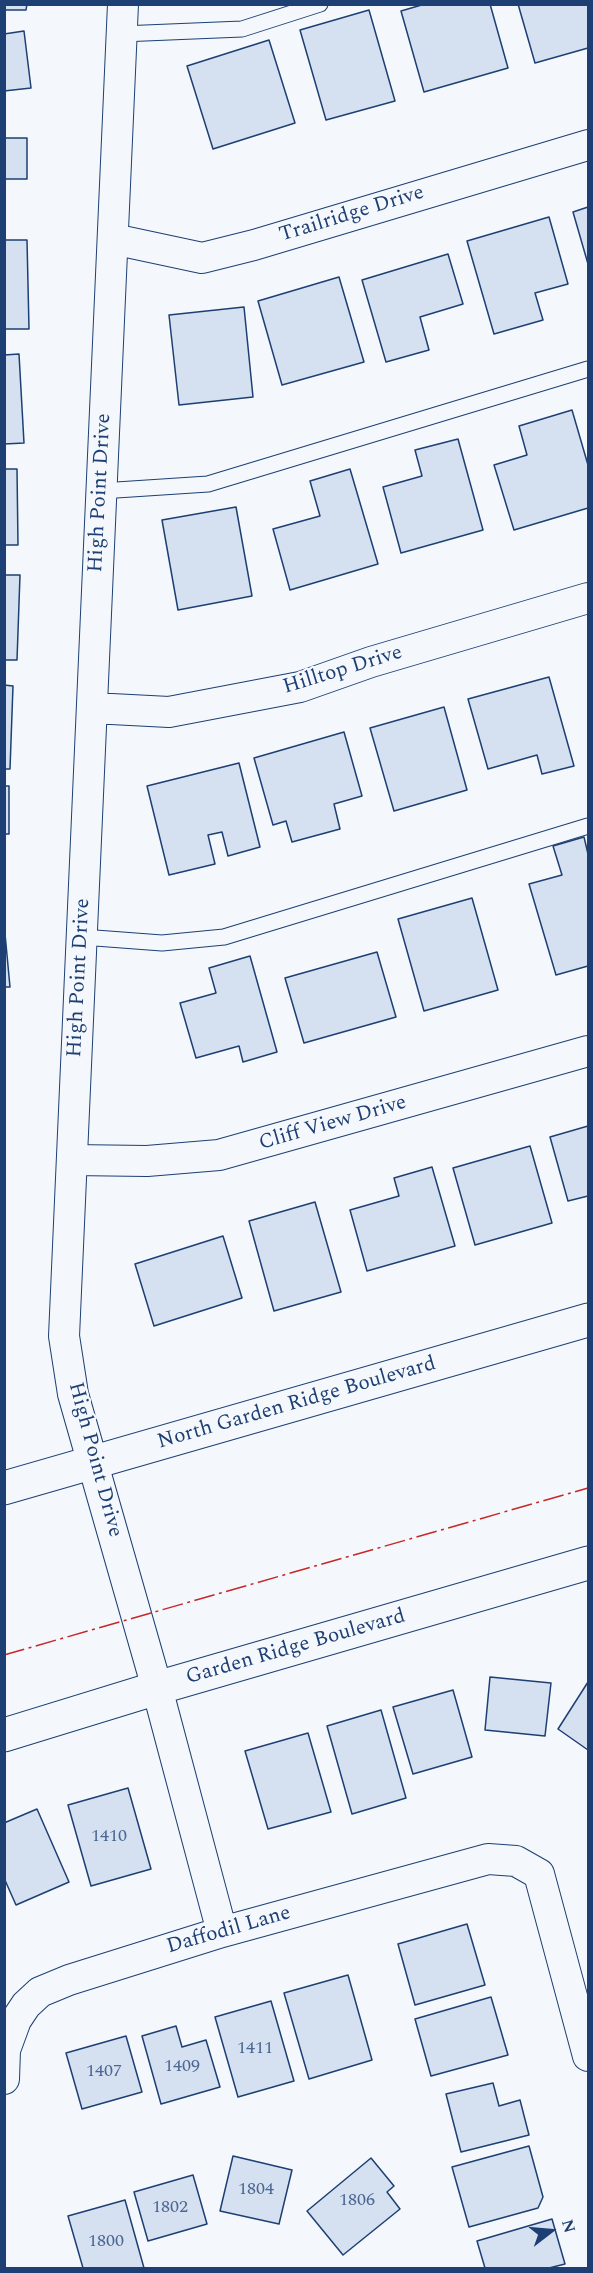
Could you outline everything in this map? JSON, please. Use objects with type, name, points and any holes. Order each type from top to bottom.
[{"type":"main road","name":"North Garden Ridge Boulevard","points":[[4,1488],[588,1320]]},
{"type":"main road","name":"Garden Ridge Boulevard","points":[[4,1735],[157,1688],[588,1563]]},
{"type":"street","name":"High Point Drive","points":[[122,19],[64,1336],[73,1394],[157,1688],[222,1932]]},
{"type":"street","name":"Trailridge Drive","points":[[113,239],[202,258],[254,245],[588,145]]},
{"type":"street","name":"Hilltop Drive","points":[[92,708],[169,712],[300,687],[371,662],[588,598]]},
{"type":"street","name":"Cliff View Drive","points":[[72,1160],[147,1161],[219,1155],[588,1052]]},
{"type":"street","name":"Daffodil Lane","points":[[4,2079],[6,2050],[16,2020],[26,2005],[40,1992],[69,1980],[222,1932],[488,1859],[516,1861],[539,1874],[588,2056]]},
{"type":"lane","points":[[122,19],[242,29],[320,4]]},
{"type":"lane","points":[[101,491],[208,484],[588,369]]},
{"type":"lane","points":[[82,937],[162,943],[224,938],[588,826]]},
{"type":"building","points":[[4,4],[27,4],[26,10],[4,10]]},
{"type":"building","points":[[425,4],[490,4],[508,68],[424,92],[401,11]]},
{"type":"building","points":[[518,4],[588,4],[588,48],[535,63]]},
{"type":"building","points":[[369,10],[395,101],[326,120],[300,30]]},
{"type":"building","points":[[24,31],[31,88],[4,91],[4,34]]},
{"type":"building","points":[[269,40],[295,123],[213,149],[187,66]]},
{"type":"building","points":[[4,138],[27,138],[27,179],[4,179]]},
{"type":"building","points":[[588,207],[588,264],[573,212]]},
{"type":"building","points":[[549,217],[568,284],[535,293],[543,320],[494,334],[467,241]]},
{"type":"building","points":[[4,240],[27,240],[29,329],[4,329]]},
{"type":"building","points":[[448,254],[463,304],[420,317],[429,350],[386,362],[362,280]]},
{"type":"building","points":[[339,277],[364,362],[282,385],[258,301]]},
{"type":"building","points":[[244,307],[253,397],[179,405],[169,315]]},
{"type":"building","points":[[19,354],[24,443],[4,444],[4,355]]},
{"type":"building","points":[[572,410],[588,465],[588,508],[514,530],[494,465],[527,455],[519,426]]},
{"type":"building","points":[[458,439],[483,530],[401,553],[383,487],[422,476],[415,450]]},
{"type":"building","points":[[4,469],[17,469],[18,545],[4,545]]},
{"type":"building","points":[[350,469],[378,564],[290,590],[273,529],[320,516],[310,481]]},
{"type":"building","points":[[236,507],[252,596],[178,610],[162,520]]},
{"type":"building","points":[[4,575],[20,575],[17,660],[4,660]]},
{"type":"building","points":[[549,677],[574,766],[542,774],[537,755],[488,769],[468,699]]},
{"type":"building","points":[[4,685],[13,686],[10,769],[4,769]]},
{"type":"building","points":[[444,707],[467,790],[394,811],[370,728]]},
{"type":"building","points":[[344,732],[362,796],[334,804],[340,829],[292,842],[286,821],[273,825],[254,758]]},
{"type":"building","points":[[239,763],[260,847],[228,856],[222,832],[208,835],[215,864],[169,875],[147,786]]},
{"type":"building","points":[[4,786],[9,786],[9,834],[4,834]]},
{"type":"building","points":[[584,837],[588,854],[588,966],[556,975],[529,884],[562,875],[553,846]]},
{"type":"building","points":[[472,898],[498,990],[424,1011],[398,919]]},
{"type":"building","points":[[4,923],[10,987],[4,987]]},
{"type":"building","points":[[377,952],[396,1017],[304,1043],[285,978]]},
{"type":"building","points":[[250,956],[277,1052],[243,1062],[239,1046],[196,1058],[180,1003],[216,993],[209,968]]},
{"type":"building","points":[[588,1126],[588,1196],[568,1201],[550,1137]]},
{"type":"building","points":[[530,1146],[552,1223],[475,1245],[453,1168]]},
{"type":"building","points":[[432,1167],[455,1246],[367,1271],[350,1210],[399,1196],[394,1178]]},
{"type":"building","points":[[315,1202],[341,1292],[274,1311],[249,1221]]},
{"type":"building","points":[[223,1236],[242,1298],[154,1326],[135,1264]]},
{"type":"building","points":[[490,1677],[551,1683],[545,1736],[485,1730]]},
{"type":"building","points":[[588,1682],[588,1750],[558,1729]]},
{"type":"building","points":[[453,1690],[472,1757],[413,1774],[393,1707]]},
{"type":"building","points":[[381,1710],[406,1798],[352,1814],[327,1726]]},
{"type":"building","points":[[308,1733],[331,1812],[268,1829],[245,1751]]},
{"type":"building","points":[[128,1788],[151,1869],[91,1886],[68,1805]]},
{"type":"building","points":[[37,1809],[69,1882],[16,1905],[4,1878],[4,1823]]},
{"type":"building","points":[[467,1924],[485,1985],[415,2005],[398,1944]]},
{"type":"building","points":[[348,1975],[372,2060],[309,2079],[284,1993]]},
{"type":"building","points":[[491,1997],[508,2055],[431,2076],[415,2019]]},
{"type":"building","points":[[271,2001],[294,2081],[238,2097],[215,2017]]},
{"type":"building","points":[[176,2026],[182,2047],[206,2040],[220,2087],[161,2104],[142,2036]]},
{"type":"building","points":[[126,2036],[142,2092],[82,2109],[66,2053]]},
{"type":"building","points":[[493,2083],[499,2106],[520,2100],[529,2135],[461,2152],[446,2094]]},
{"type":"building","points":[[529,2146],[543,2197],[538,2208],[469,2227],[452,2167]]},
{"type":"building","points":[[233,2156],[292,2170],[279,2224],[220,2211]]},
{"type":"building","points":[[371,2158],[394,2186],[387,2192],[400,2209],[343,2255],[307,2211]]},
{"type":"building","points":[[193,2175],[207,2224],[148,2241],[134,2192]]},
{"type":"building","points":[[125,2200],[144,2268],[83,2268],[68,2216]]},
{"type":"building","points":[[552,2219],[565,2264],[549,2268],[485,2268],[477,2241]]},
{"type":"power","points":[[4,1655],[588,1488]]}]
